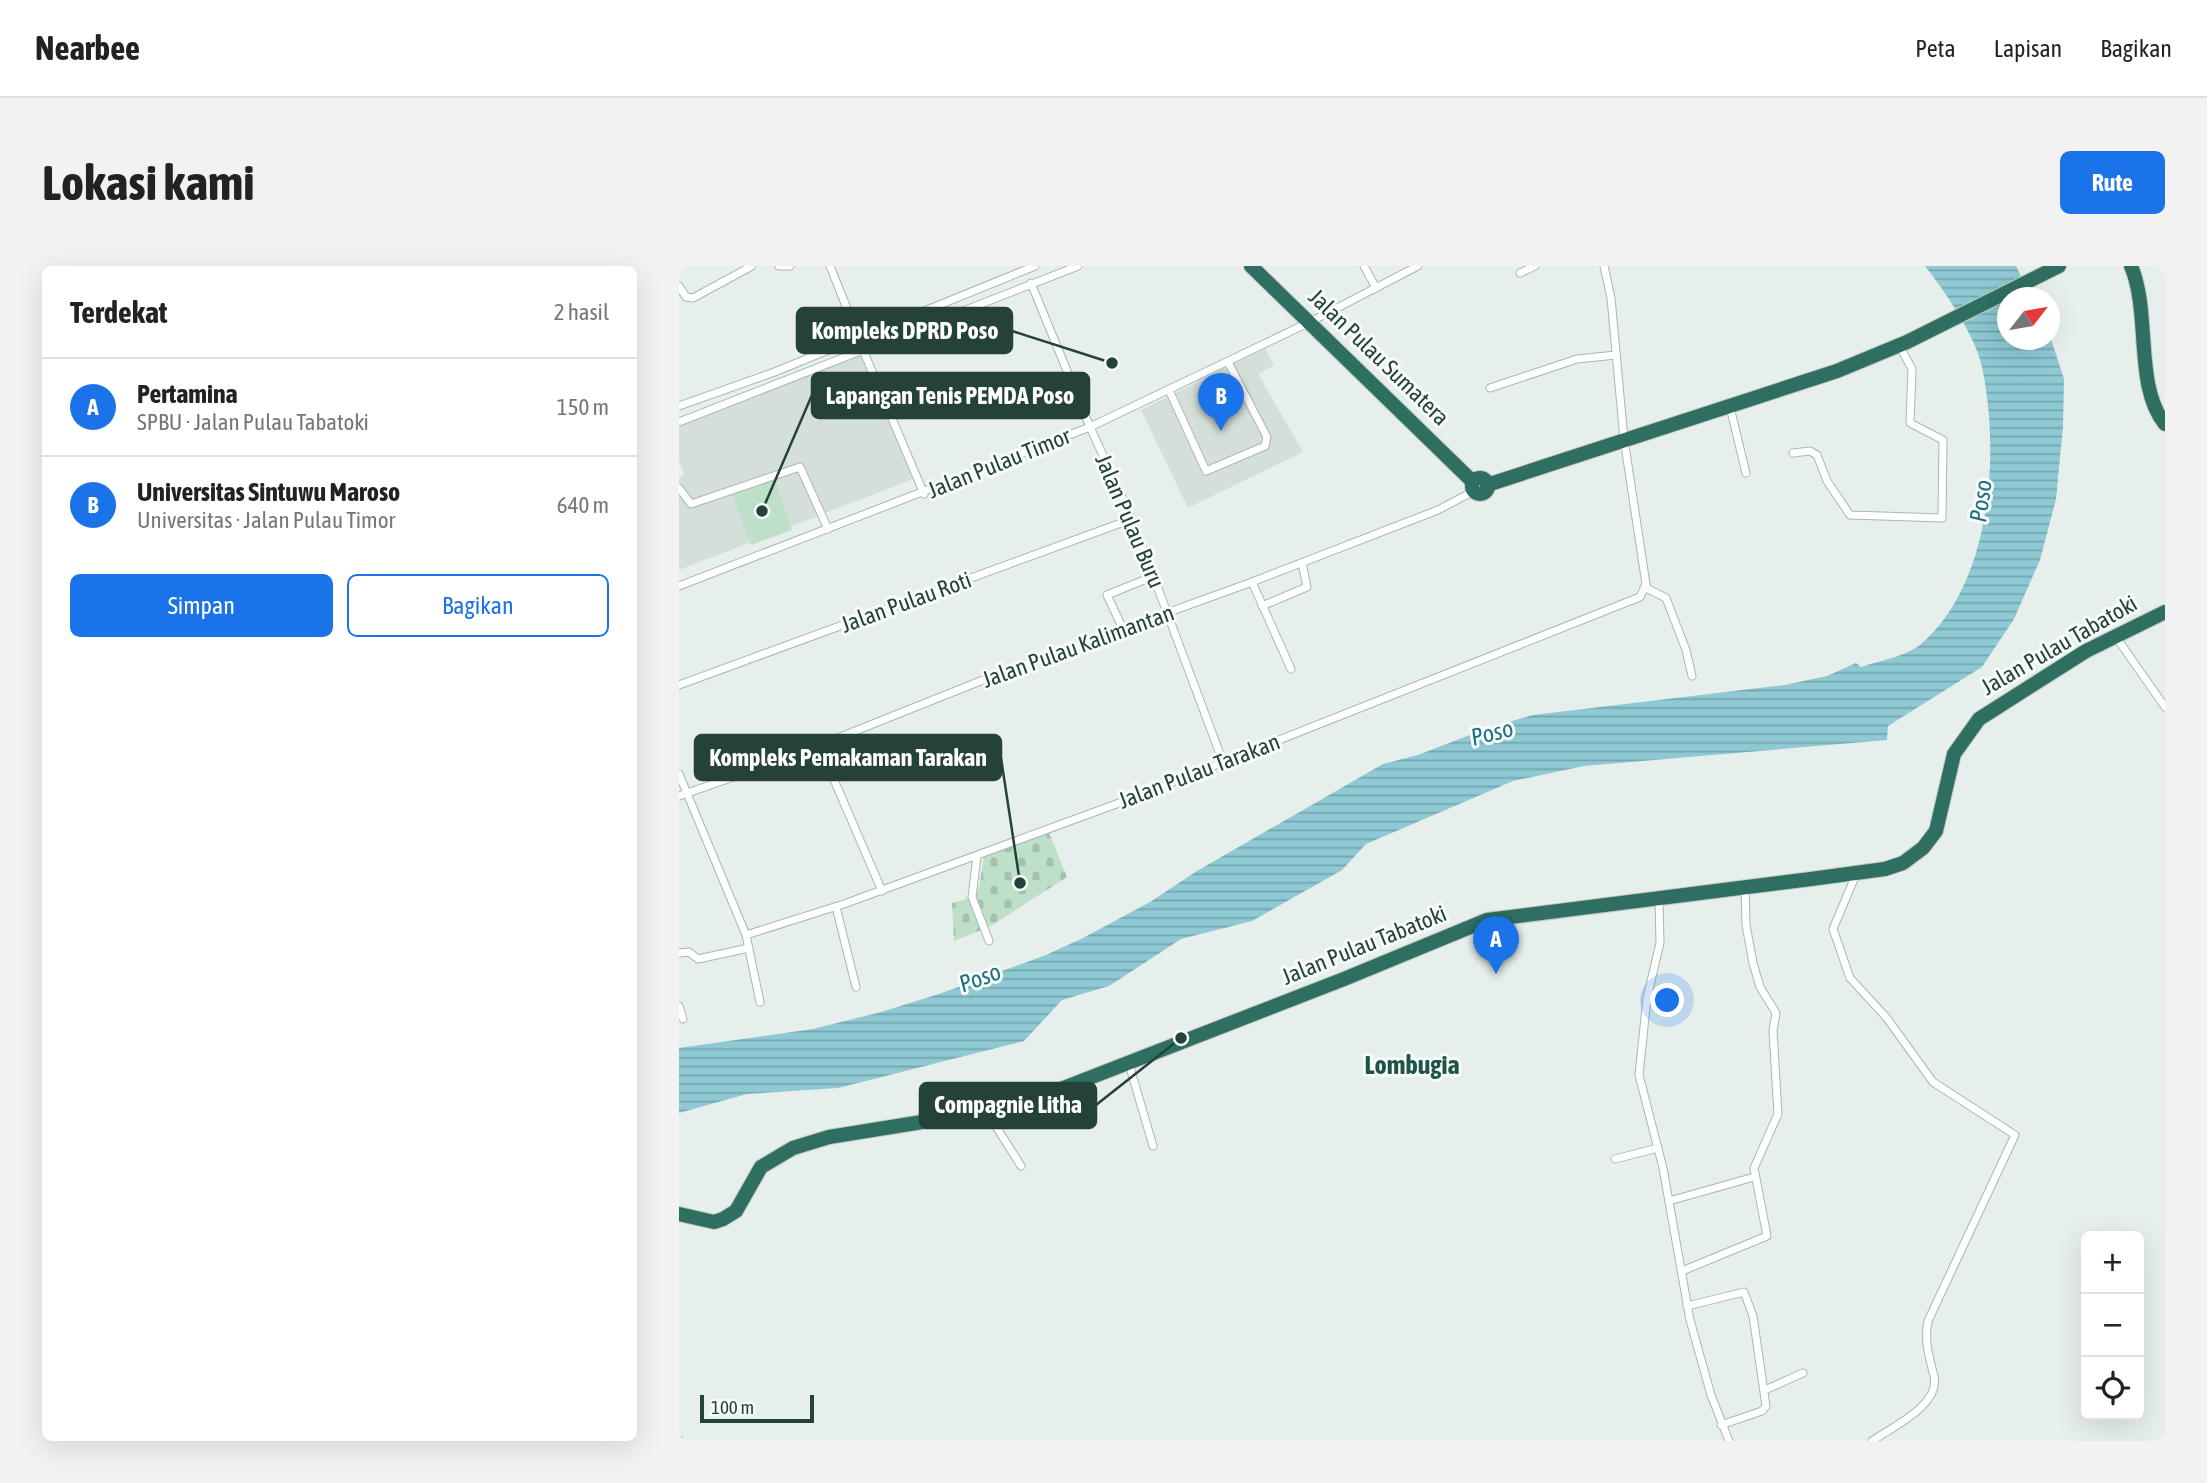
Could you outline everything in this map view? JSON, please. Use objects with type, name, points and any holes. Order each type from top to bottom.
[{"type":"highway","name":"Jalan Pulau Sumatera","points":[[1251,266],[1478,486]]},
{"type":"highway","points":[[2128,267],[2142,311],[2151,395],[2165,424]]},
{"type":"highway","points":[[1478,486],[1837,371],[1903,344],[2052,269]]},
{"type":"highway","name":"Jalan Pulau Tabatoki","points":[[679,1214],[711,1222],[723,1219],[736,1211],[761,1167],[793,1148],[829,1137],[992,1108],[1048,1094],[1486,920],[1857,872],[1903,863],[1928,842],[1936,831],[1954,754],[1979,719],[2058,668],[2165,612]]},
{"type":"street","points":[[679,286],[686,296],[693,298],[752,266]]},
{"type":"street","points":[[779,266],[790,266]]},
{"type":"street","points":[[830,266],[858,336]]},
{"type":"street","points":[[1035,266],[1023,268],[772,373],[679,405],[683,420],[1078,266]]},
{"type":"street","points":[[1364,266],[1376,288]]},
{"type":"street","name":"Jalan Pulau Timor","points":[[679,586],[923,494],[1090,427],[1310,322],[1418,266]]},
{"type":"street","points":[[1520,273],[1535,266]]},
{"type":"street","points":[[1604,266],[1611,298],[1624,439],[1646,588],[1666,598],[1687,652],[1692,677]]},
{"type":"street","name":"Jalan Pulau Buru","points":[[1031,283],[1090,427],[1132,519],[1223,762]]},
{"type":"street","points":[[950,300],[956,313]]},
{"type":"street","points":[[1793,453],[1811,451],[1817,454],[1827,481],[1850,515],[1943,517],[1943,440],[1910,423],[1913,373],[1903,344]]},
{"type":"street","points":[[863,350],[923,494]]},
{"type":"street","points":[[1490,388],[1577,359],[1616,355]]},
{"type":"street","points":[[1169,390],[1206,471],[1265,446],[1267,438],[1228,362]]},
{"type":"street","points":[[1730,407],[1746,473]]},
{"type":"street","points":[[679,488],[691,504],[799,467],[828,528]]},
{"type":"street","name":"Jalan Pulau Kalimantan","points":[[683,794],[1302,563],[1438,510],[1478,486]]},
{"type":"street","name":"Jalan Pulau Roti","points":[[679,685],[1132,519]]},
{"type":"street","points":[[1262,606],[1307,587],[1302,563]]},
{"type":"street","points":[[1124,631],[1107,595],[1154,576]]},
{"type":"street","points":[[1252,582],[1291,669]]},
{"type":"street","name":"Jalan Pulau Tarakan","points":[[745,935],[882,891],[1223,762],[1569,627],[1640,597],[1646,588]]},
{"type":"street","points":[[2115,636],[2165,707]]},
{"type":"street","points":[[819,745],[882,891]]},
{"type":"street","points":[[679,774],[683,794],[745,935],[760,1002]]},
{"type":"street","points":[[977,856],[972,897],[989,941]]},
{"type":"street","points":[[1857,872],[1833,929],[1850,978],[1886,1017],[1933,1082],[2015,1135],[1928,1321],[1926,1342],[1934,1377],[1933,1393],[1913,1413],[1872,1441]]},
{"type":"street","points":[[1682,1271],[1767,1236],[1754,1177],[1756,1160],[1777,1117],[1778,1087],[1773,1031],[1776,1012],[1762,991],[1755,971],[1746,925],[1744,887]]},
{"type":"street","points":[[1659,898],[1661,943],[1647,998],[1638,1068],[1669,1201],[1687,1306],[1706,1380],[1729,1441]]},
{"type":"street","points":[[836,907],[856,988]]},
{"type":"street","points":[[679,953],[690,952],[698,959],[749,948]]},
{"type":"street","points":[[679,1006],[683,1019]]},
{"type":"street","points":[[1129,1064],[1153,1146]]},
{"type":"street","points":[[992,1108],[997,1128],[1021,1166]]},
{"type":"street","points":[[1615,1159],[1658,1148]]},
{"type":"street","points":[[1669,1201],[1754,1177]]},
{"type":"street","points":[[1687,1306],[1743,1292],[1747,1294],[1766,1405],[1763,1410],[1721,1425]]},
{"type":"street","points":[[1765,1390],[1803,1373]]},
{"type":"shaded area","points":[[1265,348],[1274,365],[1258,374],[1303,452],[1188,508],[1141,410]]},
{"type":"shaded area","points":[[859,353],[913,479],[679,570],[679,478],[684,475],[679,460],[679,422]]},
{"type":"green space","points":[[774,477],[792,530],[751,545],[731,492]]},
{"type":"green space","points":[[1048,830],[1067,877],[989,927],[954,941],[952,903],[964,900],[979,888],[984,856]]},
{"type":"water","name":"Poso","points":[[1925,266],[2016,266],[2026,287],[1997,287],[1997,350],[2055,350],[2064,379],[2063,427],[2056,499],[2040,560],[2014,619],[1982,667],[1888,726],[1887,740],[1584,766],[1513,781],[1366,844],[1342,870],[1252,921],[1181,939],[1109,986],[1062,1000],[1024,1041],[838,1088],[747,1094],[679,1113],[679,1048],[813,1029],[881,1012],[1046,955],[1150,902],[1197,871],[1383,764],[1418,755],[1488,728],[1533,715],[1785,685],[1827,676],[1856,663],[1861,667],[1915,648],[1945,618],[1963,587],[1976,551],[1990,474],[1987,397],[1981,363],[1965,326]]},
{"type":"place","name":"Kompleks DPRD Poso","points":[[1112,363]]},
{"type":"place","name":"Universitas Sintuwu Maroso","points":[[1221,431]]},
{"type":"place","name":"Lapangan Tenis PEMDA Poso","points":[[762,511]]},
{"type":"place","name":"Kompleks Pemakaman Tarakan","points":[[1020,883]]},
{"type":"place","name":"Pertamina","points":[[1496,974]]},
{"type":"place","name":"Compagnie Litha","points":[[1181,1038]]},
{"type":"district","name":"Lombugia","points":[[1412,1065]]}]
